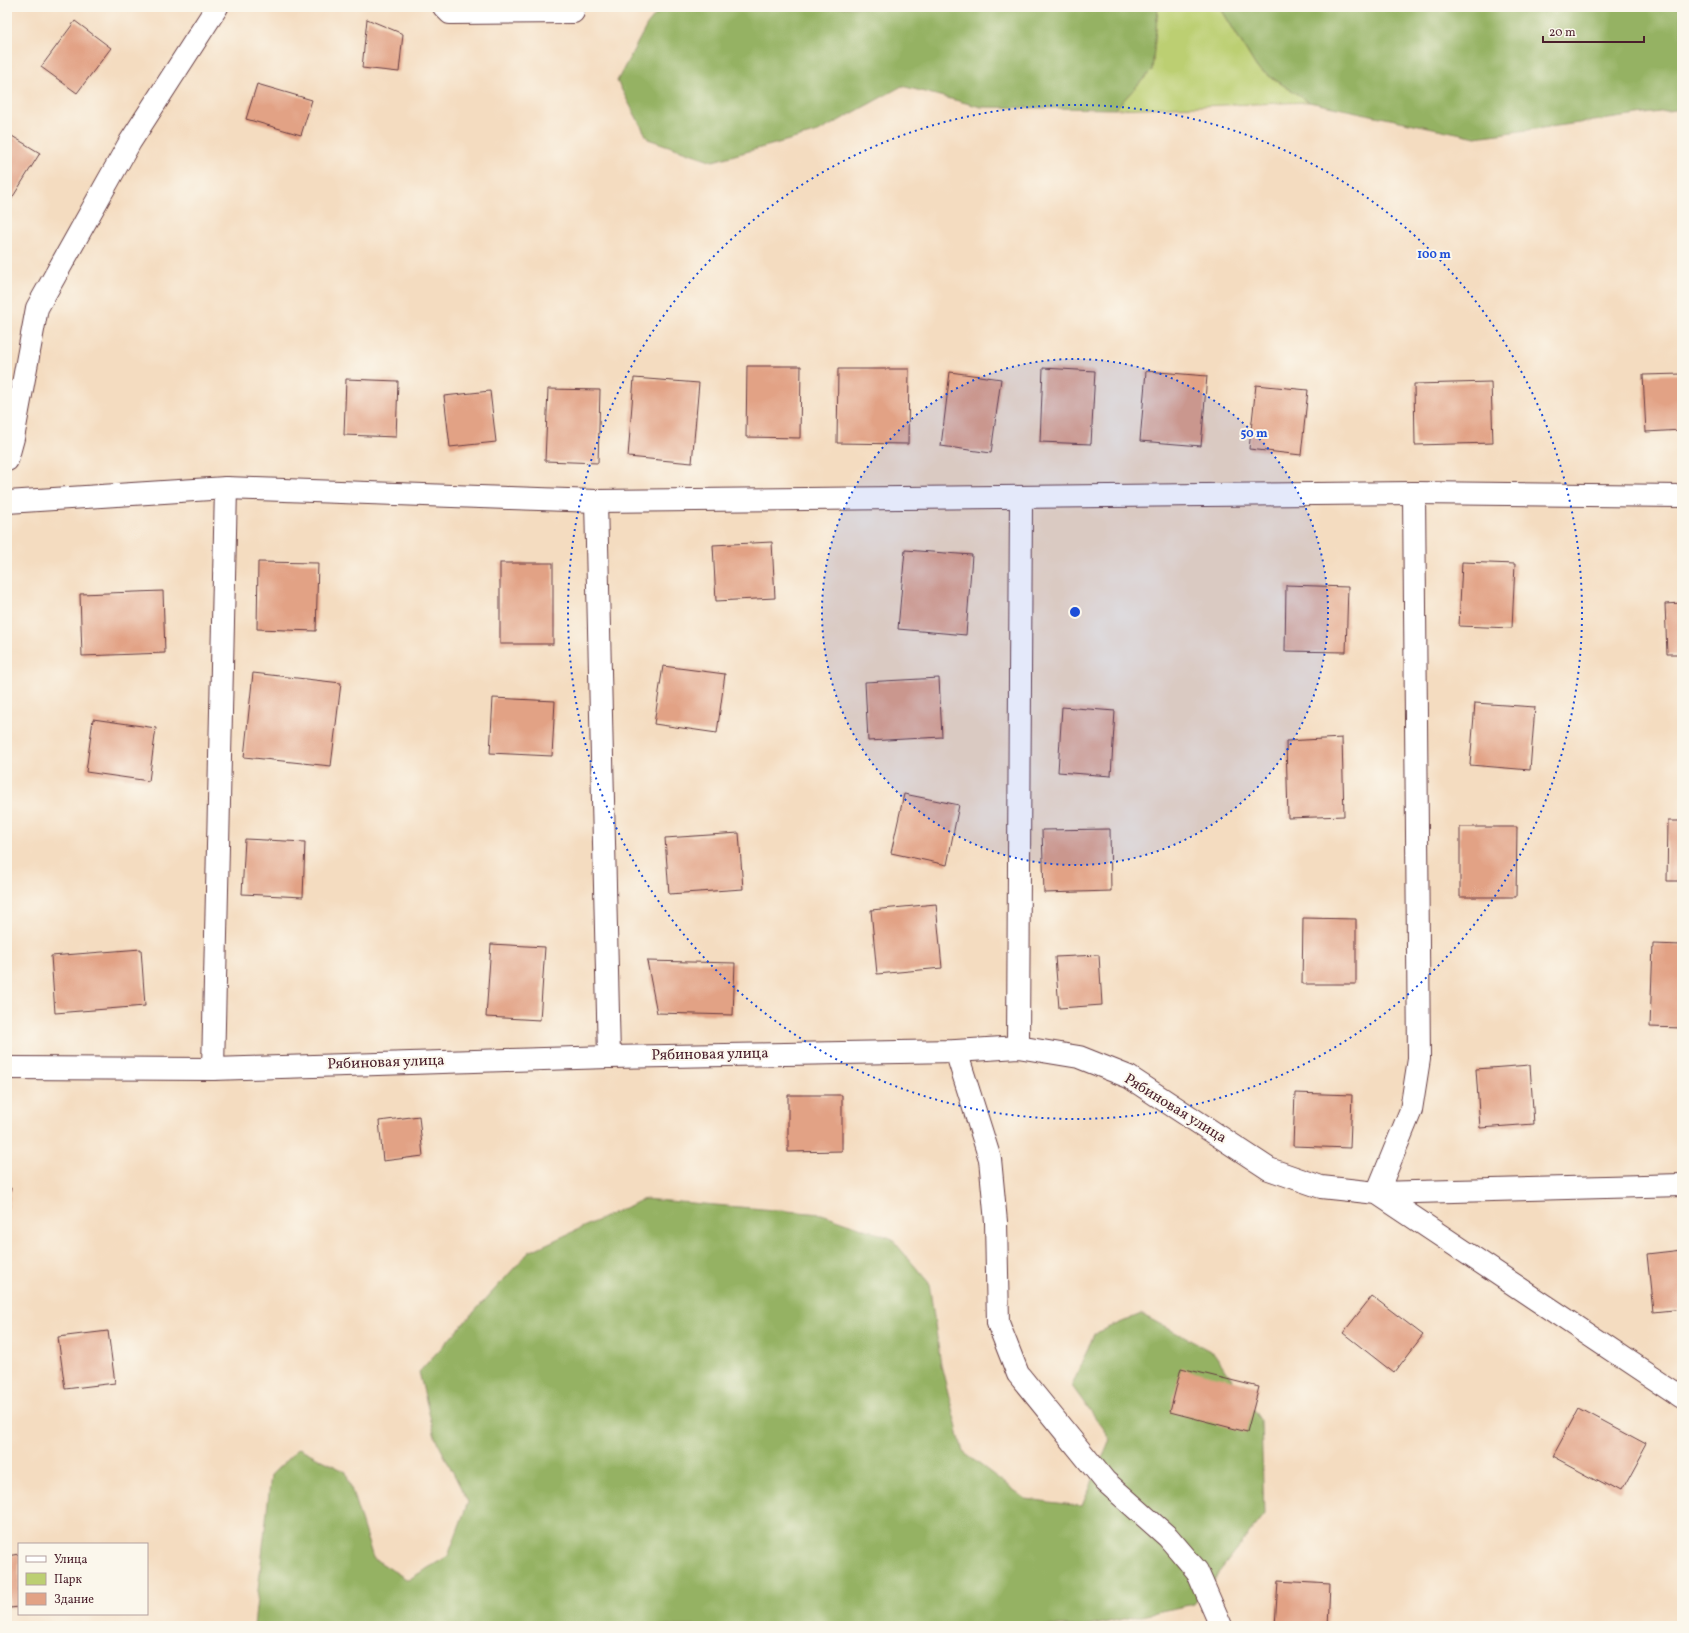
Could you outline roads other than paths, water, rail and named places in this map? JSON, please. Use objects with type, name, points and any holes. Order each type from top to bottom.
[{"type":"street","points":[[7,460],[13,438],[36,308],[130,142],[217,7]]},
{"type":"street","points":[[444,7],[450,13],[573,12]]},
{"type":"street","points":[[213,1069],[226,488]]},
{"type":"street","points":[[7,502],[226,488],[596,501],[1414,493],[1682,496]]},
{"type":"street","points":[[1414,493],[1419,1059],[1411,1110],[1377,1193],[1682,1397]]},
{"type":"street","points":[[1018,1047],[1021,497]]},
{"type":"street","points":[[596,501],[610,1056]]},
{"type":"street","name":"Рябиновая улица","points":[[7,1068],[213,1069],[610,1056],[956,1051],[1018,1047],[1079,1057],[1130,1077],[1269,1169],[1321,1187],[1377,1193],[1682,1185]]},
{"type":"street","points":[[956,1051],[990,1159],[996,1222],[998,1323],[1018,1374],[1105,1481],[1168,1537],[1197,1571],[1221,1626]]}]
